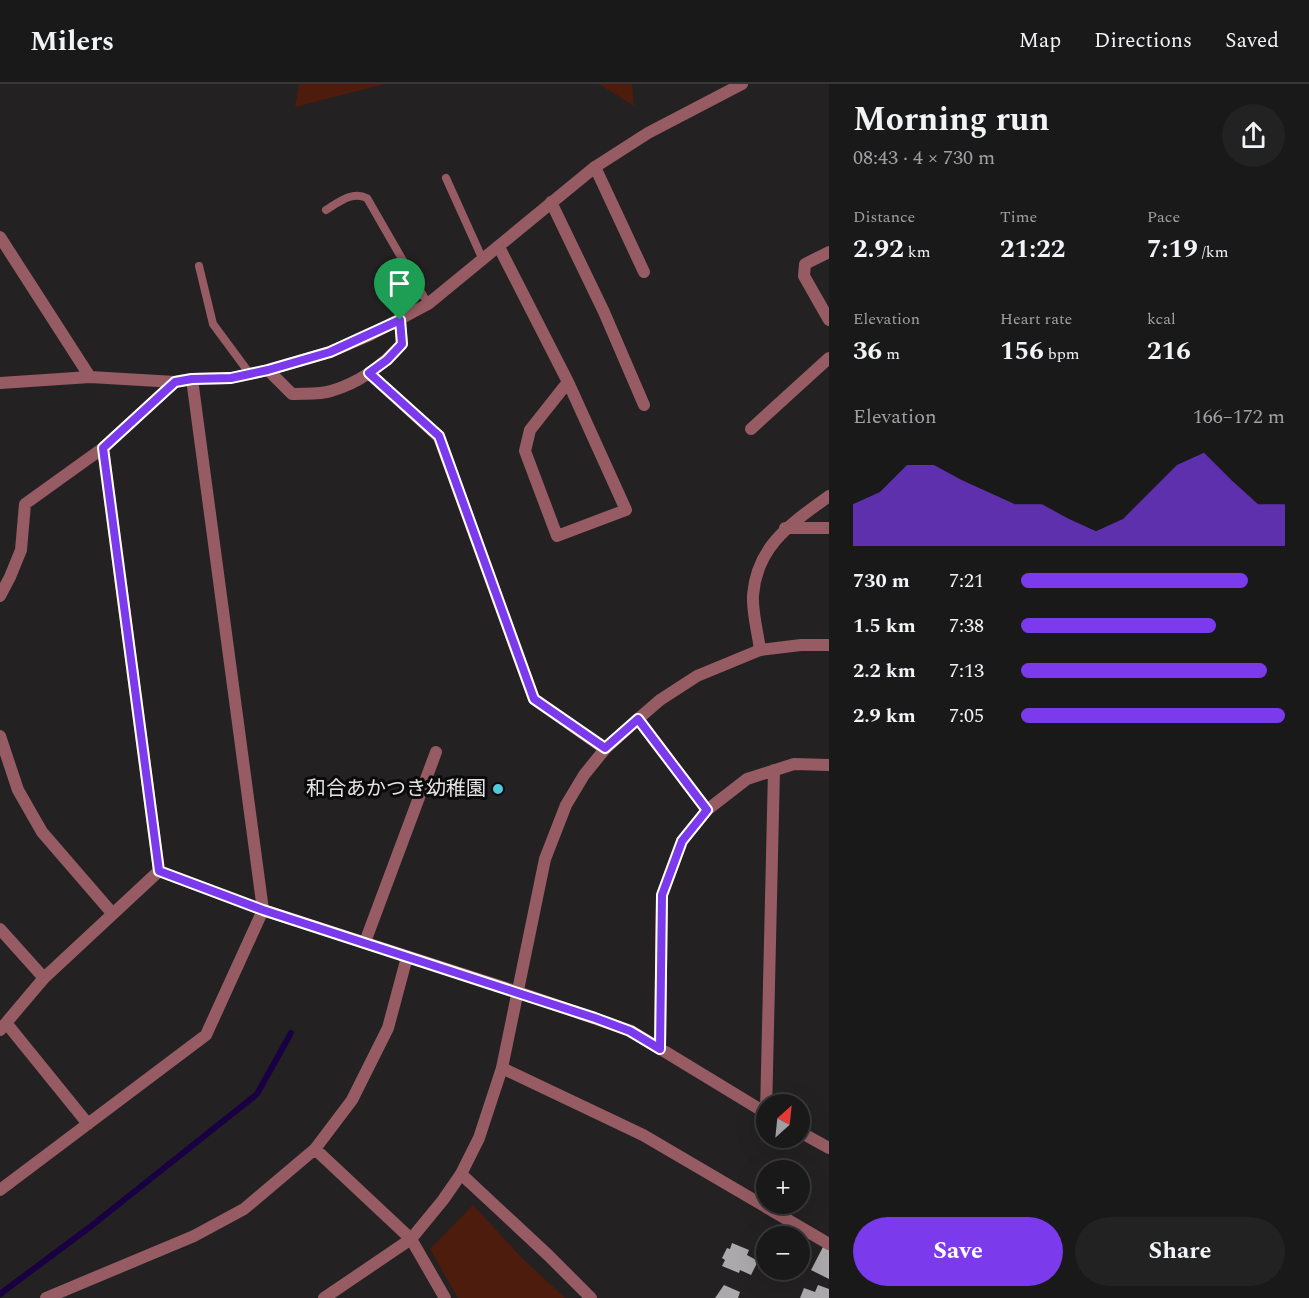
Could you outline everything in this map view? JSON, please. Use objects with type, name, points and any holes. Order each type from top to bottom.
[{"type":"street","points":[[0,383],[90,377],[175,382],[231,378],[330,352],[400,320],[428,304],[595,167],[648,133],[742,84]]},
{"type":"street","points":[[595,167],[644,272]]},
{"type":"street","points":[[551,202],[604,312],[644,405]]},
{"type":"street","points":[[0,237],[90,377]]},
{"type":"street","points":[[499,248],[568,382],[626,510],[557,536],[525,451],[530,430],[568,382]]},
{"type":"street","points":[[829,252],[805,264],[804,276],[829,320]]},
{"type":"street","points":[[268,370],[292,394],[330,392],[369,373],[387,360],[402,344],[400,320]]},
{"type":"street","points":[[751,429],[829,358]]},
{"type":"street","points":[[369,373],[439,436],[534,699],[605,748]]},
{"type":"street","points":[[0,1190],[206,1035],[263,910],[192,379]]},
{"type":"street","points":[[0,596],[21,550],[25,504],[103,448],[175,382]]},
{"type":"street","points":[[103,448],[159,871]]},
{"type":"street","points":[[760,650],[753,596],[767,550],[785,528],[829,496]]},
{"type":"street","points":[[785,528],[829,528]]},
{"type":"street","points":[[324,1298],[411,1239],[461,1174],[479,1138],[502,1068],[545,859],[566,805],[584,775],[605,748],[638,719],[660,700],[697,676],[760,650],[801,645],[829,645]]},
{"type":"street","points":[[638,719],[707,810]]},
{"type":"street","points":[[0,736],[18,790],[42,832],[112,913]]},
{"type":"street","points":[[365,942],[436,752]]},
{"type":"street","points":[[660,1049],[662,895],[682,841],[707,810],[747,779],[794,764],[829,765]]},
{"type":"street","points":[[766,1094],[774,770]]},
{"type":"street","points":[[159,871],[263,910],[518,992],[630,1031],[756,1107]]},
{"type":"street","points":[[88,1124],[3,1027],[44,978],[159,871]]},
{"type":"street","points":[[0,929],[44,978]]},
{"type":"street","points":[[46,1298],[194,1236],[244,1209],[315,1149],[352,1100],[388,1028],[407,957]]},
{"type":"street","points":[[502,1068],[643,1135],[829,1244]]},
{"type":"street","points":[[810,1137],[829,1148]]},
{"type":"street","points":[[315,1149],[411,1239],[445,1298]]},
{"type":"street","points":[[461,1174],[548,1254],[591,1298]]},
{"type":"lane","points":[[446,178],[483,260]]},
{"type":"lane","points":[[326,210],[350,196],[360,195],[367,198],[428,304]]},
{"type":"lane","points":[[199,266],[213,324],[249,374]]},
{"type":"shaded area","points":[[299,84],[385,84],[295,107]]},
{"type":"shaded area","points":[[599,84],[632,84],[634,106]]},
{"type":"shaded area","points":[[473,1205],[523,1259],[565,1298],[458,1298],[430,1249]]},
{"type":"building","points":[[732,1243],[749,1250],[747,1255],[756,1260],[751,1275],[722,1266],[725,1260],[722,1258],[727,1248],[730,1249]]},
{"type":"building","points":[[823,1247],[829,1250],[829,1279],[811,1270]]},
{"type":"building","points":[[724,1285],[740,1292],[738,1298],[715,1298]]},
{"type":"building","points":[[818,1285],[829,1289],[829,1298],[800,1298],[804,1288],[815,1292]]},
{"type":"waterway","points":[[0,1294],[90,1227],[257,1094],[291,1033]]},
{"type":"place","name":"和合あかつき幼稚園","points":[[498,789]]},
{"type":"route","points":[[400,320],[402,344],[387,360],[369,373],[439,436],[534,699],[605,748],[638,719],[707,810],[682,841],[662,895],[660,1049],[630,1031],[595,1018],[263,910],[159,871],[103,448],[175,382],[231,378],[268,370],[330,352],[400,320]]}]
